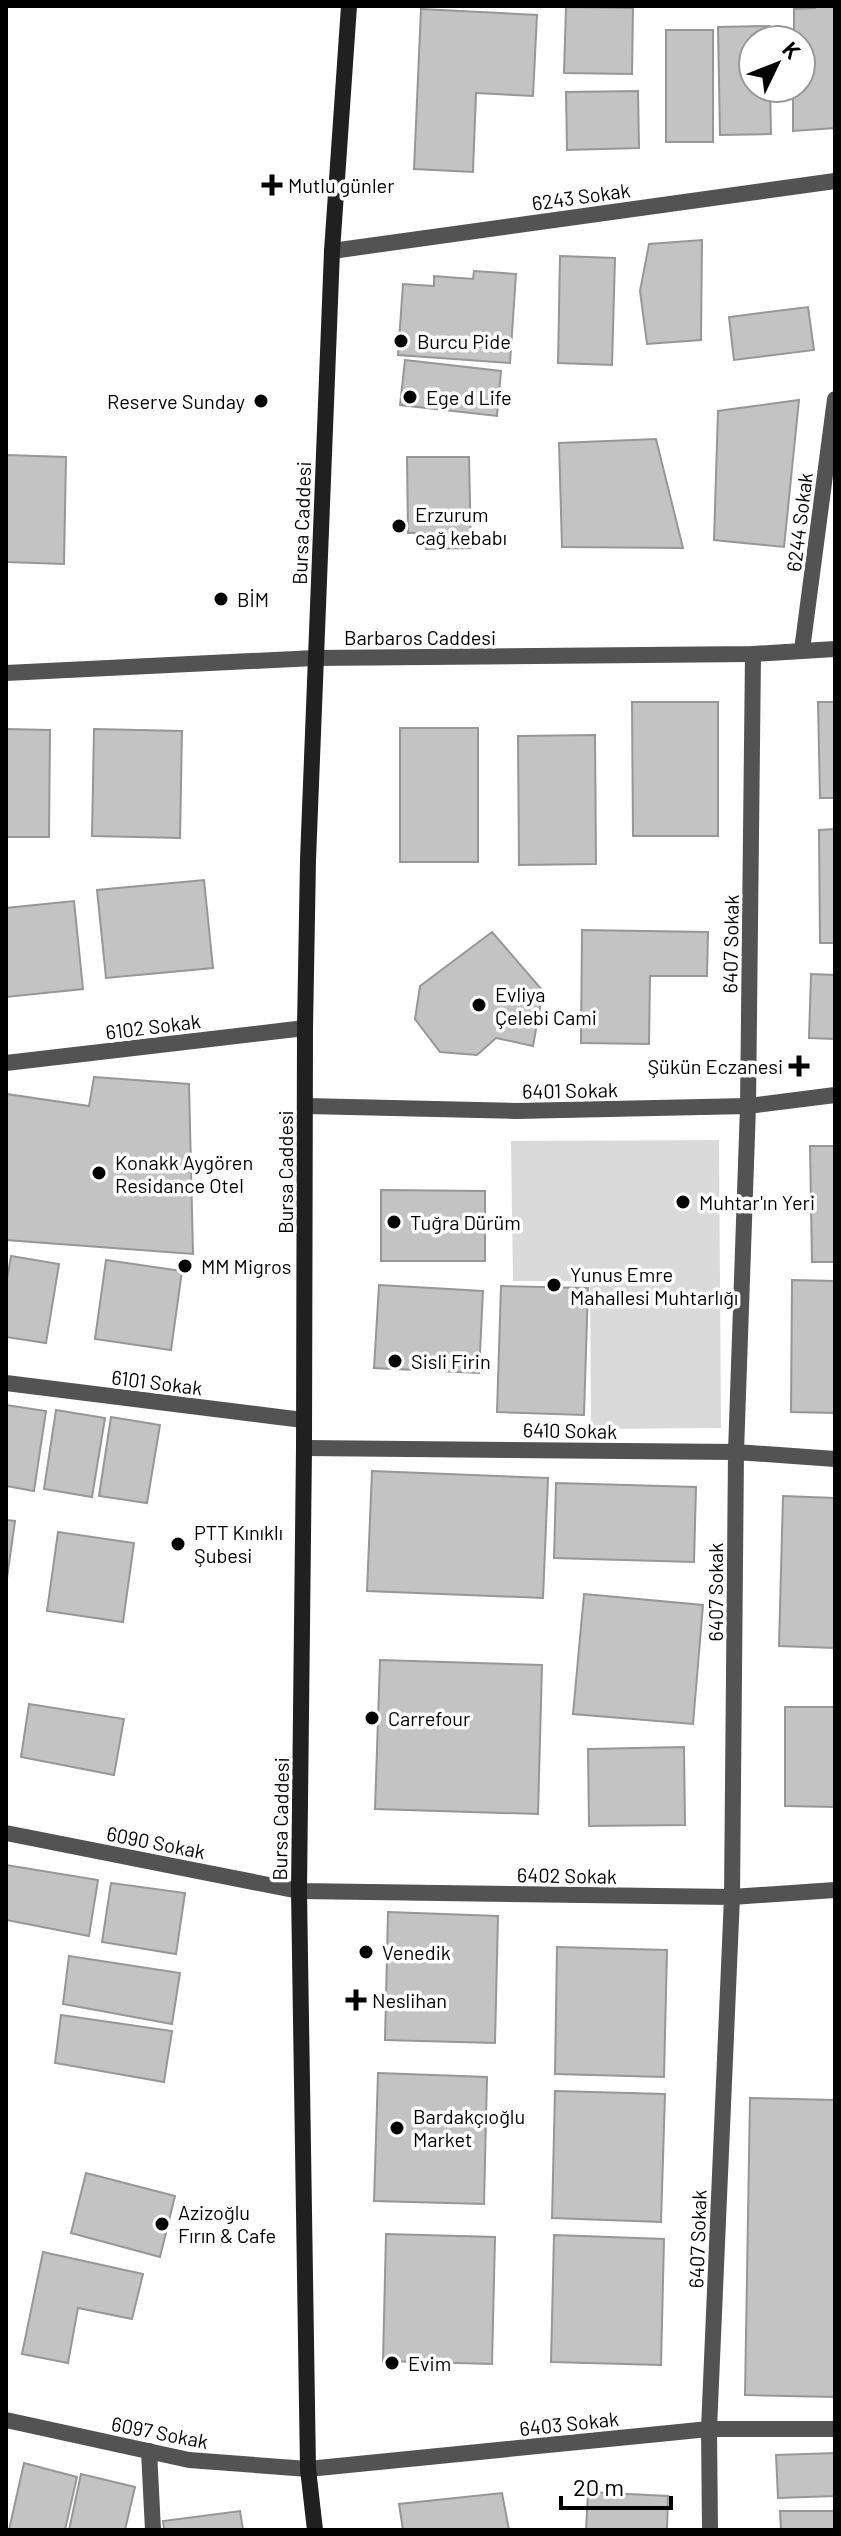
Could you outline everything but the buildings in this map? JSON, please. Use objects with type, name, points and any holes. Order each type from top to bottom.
[{"type":"main road","name":"Bursa Caddesi","points":[[315,2530],[308,2469],[299,1891],[305,1028],[315,658],[332,251],[349,6]]},
{"type":"street","name":"6243 Sokak","points":[[332,251],[835,181]]},
{"type":"street","name":"6244 Sokak","points":[[802,650],[835,399]]},
{"type":"street","name":"Barbaros Caddesi","points":[[6,673],[315,658],[753,654],[835,649]]},
{"type":"street","name":"6407 Sokak","points":[[710,2530],[709,2429],[732,1897],[736,1452],[748,1106],[753,654]]},
{"type":"street","name":"6102 Sokak","points":[[6,1063],[305,1028]]},
{"type":"street","name":"6401 Sokak","points":[[306,1106],[516,1111],[748,1106],[835,1095]]},
{"type":"street","name":"6101 Sokak","points":[[6,1383],[303,1420]]},
{"type":"street","name":"6410 Sokak","points":[[304,1448],[736,1452],[835,1459]]},
{"type":"street","name":"6090 Sokak","points":[[6,1833],[299,1891]]},
{"type":"street","name":"6402 Sokak","points":[[299,1891],[732,1897],[835,1890]]},
{"type":"street","name":"6097 Sokak","points":[[6,2420],[189,2460],[308,2469]]},
{"type":"street","name":"6403 Sokak","points":[[308,2469],[709,2429],[835,2429]]},
{"type":"street","points":[[149,2451],[153,2530]]},
{"type":"shaded area","points":[[719,1140],[721,1428],[591,1429],[590,1281],[513,1281],[511,1141]]},
{"type":"place","name":"Mutlu günler","points":[[272,185]]},
{"type":"place","name":"Burcu Pide","points":[[401,341]]},
{"type":"place","name":"Ege d Life","points":[[410,397]]},
{"type":"place","name":"Reserve Sunday","points":[[261,401]]},
{"type":"place","name":"Erzurum cağ kebabı","points":[[399,526]]},
{"type":"place","name":"BİM","points":[[221,599]]},
{"type":"place","name":"Evliya Çelebi Cami","points":[[479,1005]]},
{"type":"place","name":"Şükün Eczanesi","points":[[799,1066]]},
{"type":"place","name":"Konakk Aygören Residance Otel","points":[[99,1173]]},
{"type":"place","name":"Muhtar'ın Yeri","points":[[683,1202]]},
{"type":"place","name":"Tuğra Dürüm","points":[[394,1222]]},
{"type":"place","name":"MM Migros","points":[[185,1266]]},
{"type":"place","name":"Yunus Emre Mahallesi Muhtarlığı","points":[[554,1285]]},
{"type":"place","name":"Sisli Firin","points":[[395,1361]]},
{"type":"place","name":"PTT Kınıklı Şubesi","points":[[178,1544]]},
{"type":"place","name":"Carrefour","points":[[372,1718]]},
{"type":"place","name":"Venedik","points":[[366,1952]]},
{"type":"place","name":"Neslihan","points":[[356,2000]]},
{"type":"place","name":"Bardakçıoğlu Market","points":[[397,2128]]},
{"type":"place","name":"Azizoğlu Fırın & Cafe","points":[[162,2224]]},
{"type":"place","name":"Evim","points":[[392,2363]]}]
